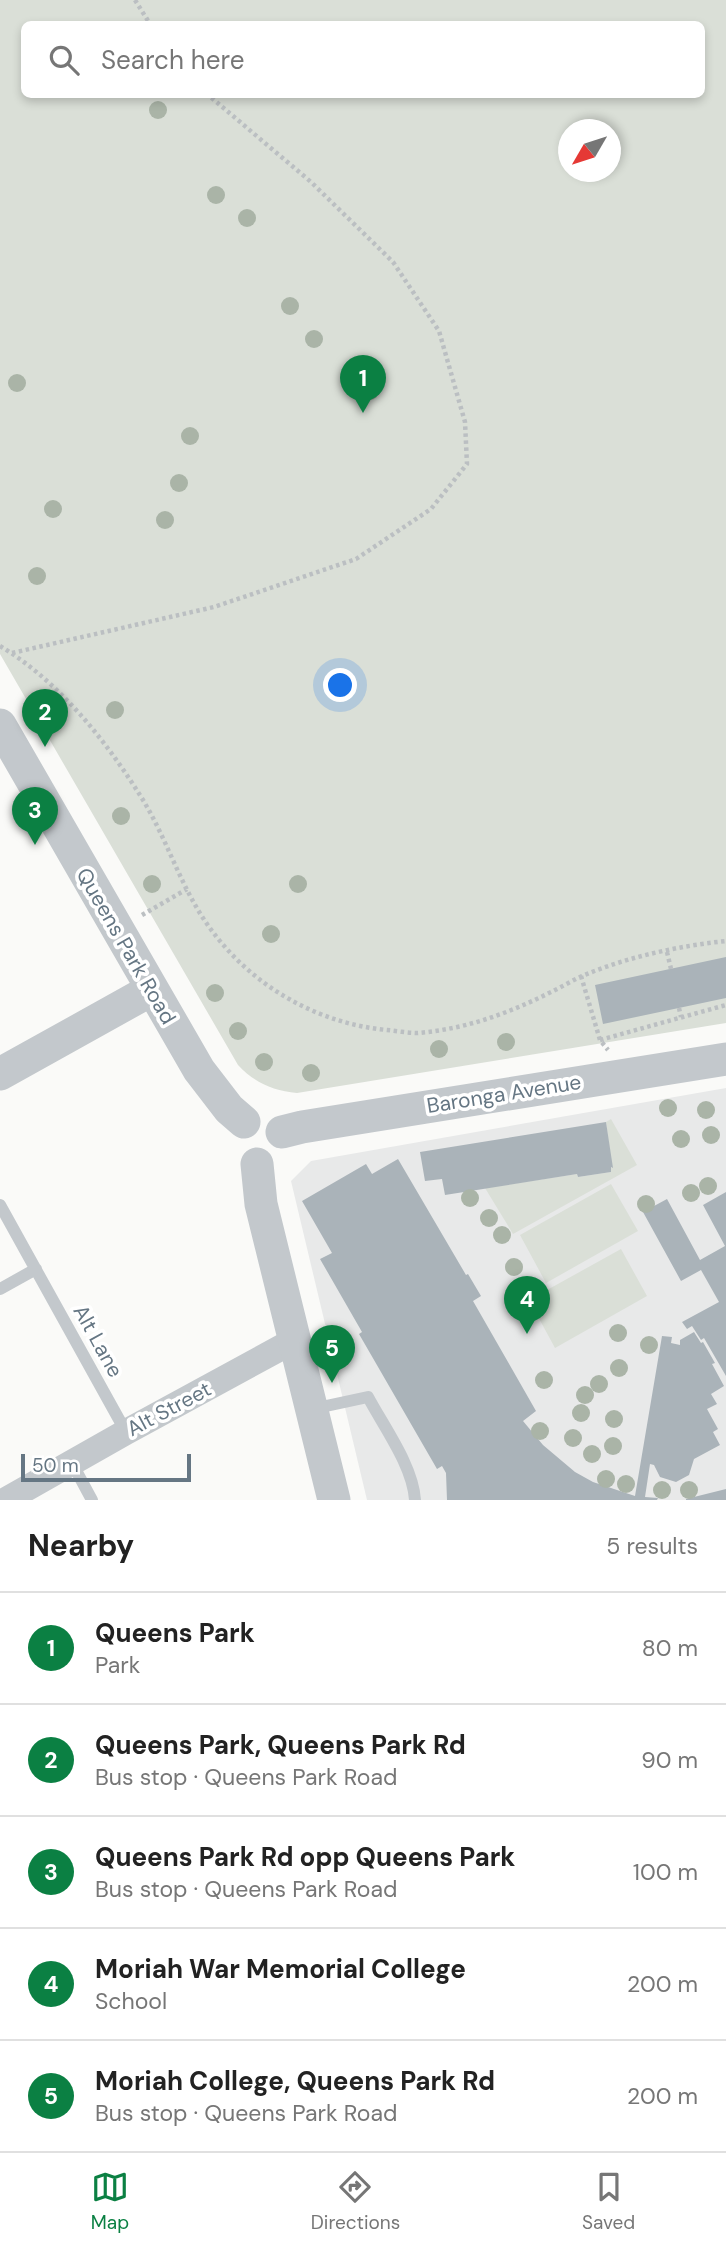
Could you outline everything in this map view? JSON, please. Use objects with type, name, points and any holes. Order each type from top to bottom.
[{"type":"street","name":"Queens Park Road","points":[[0,725],[199,1070],[229,1109],[244,1122]]},
{"type":"street","points":[[0,1074],[151,990]]},
{"type":"street","name":"Baronga Avenue","points":[[282,1132],[302,1126],[726,1059]]},
{"type":"street","points":[[258,1116],[272,1120],[282,1132],[283,1148],[279,1155],[265,1164],[257,1164],[243,1157],[236,1143],[239,1128],[244,1122],[258,1116]]},
{"type":"street","points":[[257,1164],[261,1204],[334,1500]]},
{"type":"street","name":"Alt Street","points":[[6,1500],[295,1340]]},
{"type":"lane","name":"Alt Lane","points":[[0,1205],[126,1432]]},
{"type":"lane","points":[[0,1289],[36,1269]]},
{"type":"lane","points":[[312,1409],[368,1397],[407,1469],[415,1500]]},
{"type":"lane","points":[[72,1463],[92,1500]]},
{"type":"path","points":[[135,0],[148,21]]},
{"type":"path","points":[[12,653],[214,607],[356,559],[431,509],[467,464],[465,422],[439,331],[393,262],[311,182],[212,98]]},
{"type":"path","points":[[0,646],[47,682],[83,717],[105,746],[144,802],[187,889],[222,944],[263,983],[316,1013],[368,1029],[415,1033],[456,1028],[509,1012],[581,976],[628,960],[726,941]]},
{"type":"path","points":[[142,915],[187,889]]},
{"type":"path","points":[[667,951],[671,970]]},
{"type":"path","points":[[581,976],[600,1040],[726,1005]]},
{"type":"path","points":[[679,1008],[681,1017]]},
{"type":"shaded area","points":[[0,0],[726,0],[726,1023],[297,1093],[265,1085],[238,1065],[0,654]]},
{"type":"shaded area","points":[[726,1088],[726,1500],[367,1500],[291,1181],[311,1161]]},
{"type":"shaded area","points":[[611,1119],[637,1165],[513,1234],[485,1188],[577,1174],[578,1177],[611,1172],[606,1122]]},
{"type":"shaded area","points":[[611,1184],[638,1231],[546,1283],[520,1235]]},
{"type":"shaded area","points":[[621,1249],[647,1296],[555,1348],[529,1300]]},
{"type":"building","points":[[726,957],[726,998],[603,1024],[595,985]]},
{"type":"building","points":[[606,1122],[613,1168],[611,1167],[611,1172],[578,1177],[577,1174],[445,1195],[442,1179],[425,1181],[420,1152]]},
{"type":"building","points":[[398,1159],[481,1296],[473,1301],[536,1411],[523,1421],[543,1445],[575,1472],[593,1482],[635,1496],[662,1336],[672,1337],[671,1343],[680,1345],[680,1340],[694,1332],[715,1363],[712,1364],[724,1386],[711,1394],[717,1404],[707,1409],[718,1429],[713,1432],[720,1445],[694,1459],[689,1475],[676,1482],[660,1477],[654,1465],[650,1464],[645,1497],[658,1498],[657,1500],[447,1500],[446,1473],[442,1466],[437,1469],[359,1334],[362,1332],[320,1259],[332,1253],[302,1201],[366,1164],[372,1174]]},
{"type":"building","points":[[726,1192],[726,1376],[704,1338],[701,1340],[692,1326],[687,1329],[682,1322],[719,1302],[701,1270],[681,1281],[643,1212],[667,1199],[700,1260],[725,1246],[703,1205]]},
{"type":"building","points":[[726,1489],[726,1500],[686,1500],[686,1499]]},
{"type":"place","name":"Queens Park","points":[[363,413]]},
{"type":"place","name":"Queens Park, Queens Park Rd","points":[[45,747]]},
{"type":"place","name":"Queens Park Rd opp Queens Park","points":[[35,845]]},
{"type":"place","name":"Moriah War Memorial College","points":[[527,1334]]},
{"type":"place","name":"Moriah College, Queens Park Rd","points":[[332,1383]]}]
